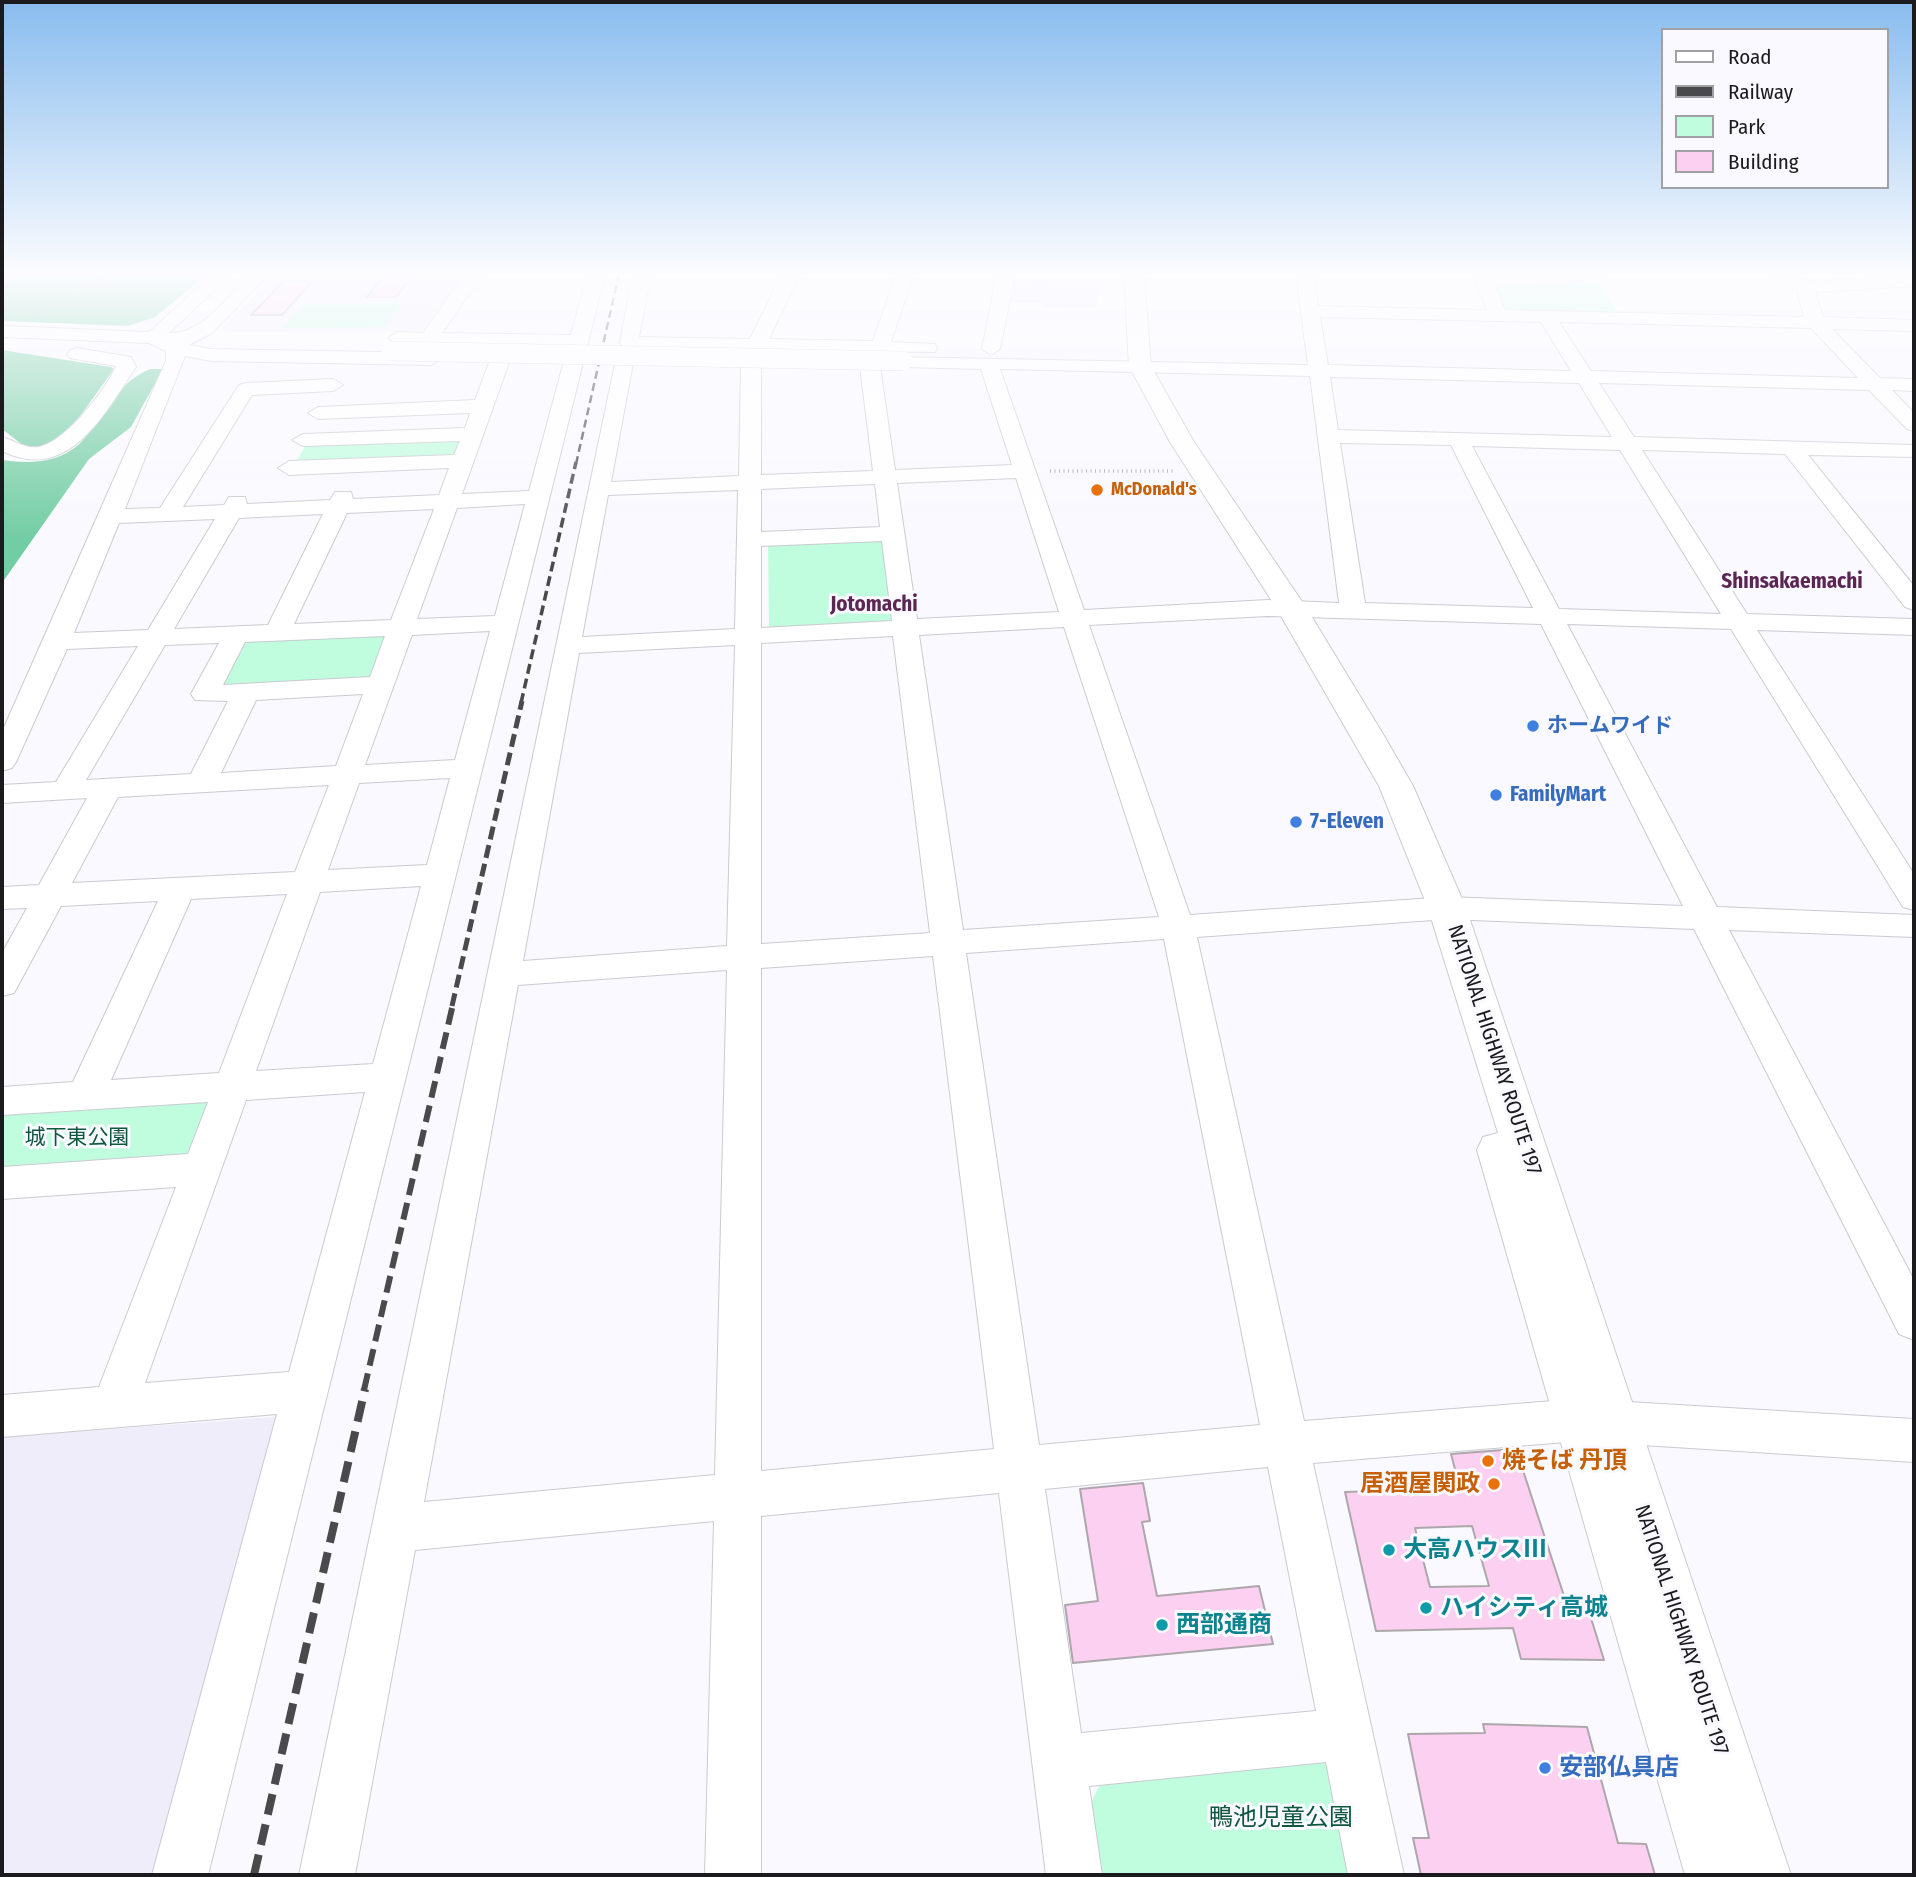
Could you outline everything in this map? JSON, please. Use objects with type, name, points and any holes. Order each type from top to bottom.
[{"type":"highway","name":"NATIONAL HIGHWAY ROUTE 197","points":[[1129,362],[1185,471],[1280,608],[1396,786],[1597,1422],[1759,1875]]},
{"type":"highway","name":"NATIONAL HIGHWAY ROUTE 197","points":[[1129,362],[1182,442],[1280,608]]},
{"type":"highway","name":"NATIONAL HIGHWAY ROUTE 197","points":[[1597,1422],[1717,1875]]},
{"type":"street","points":[[2,443],[15,453],[27,454],[57,450],[71,441],[126,367],[124,362]]},
{"type":"street","points":[[2,762],[57,642],[176,362]]},
{"type":"street","points":[[272,500],[345,362]]},
{"type":"street","points":[[114,1407],[499,362]]},
{"type":"street","points":[[180,1875],[572,362]]},
{"type":"street","points":[[327,1875],[624,362]]},
{"type":"street","points":[[733,1875],[749,540],[754,362]]},
{"type":"street","points":[[889,362],[885,477],[1074,1875]]},
{"type":"street","points":[[992,362],[1025,471],[1178,926],[1376,1875]]},
{"type":"street","points":[[1010,362],[1072,370],[1129,362]]},
{"type":"street","points":[[1109,362],[1870,379],[1914,376]]},
{"type":"street","points":[[1317,362],[1353,610]]},
{"type":"street","points":[[1575,362],[1914,899]]},
{"type":"street","points":[[1853,362],[1914,425]]},
{"type":"street","points":[[1870,379],[1914,385]]},
{"type":"street","points":[[170,509],[246,389],[333,385]]},
{"type":"street","points":[[318,413],[473,434]]},
{"type":"street","points":[[303,440],[473,434]]},
{"type":"street","points":[[289,468],[473,434]]},
{"type":"street","points":[[1328,436],[1914,451]]},
{"type":"street","points":[[1458,439],[1914,1321]]},
{"type":"street","points":[[1791,448],[1914,602]]},
{"type":"street","points":[[598,489],[1025,471]]},
{"type":"street","points":[[111,512],[538,493]]},
{"type":"street","points":[[234,506],[272,500],[340,502]]},
{"type":"street","points":[[277,633],[340,502]]},
{"type":"street","points":[[65,791],[234,506]]},
{"type":"street","points":[[749,540],[892,533]]},
{"type":"street","points":[[568,646],[1280,608],[1914,627]]},
{"type":"street","points":[[57,642],[504,623]]},
{"type":"street","points":[[236,635],[205,694],[380,685]]},
{"type":"street","points":[[201,783],[246,692]]},
{"type":"street","points":[[2,794],[467,768]]},
{"type":"street","points":[[2,984],[108,788]]},
{"type":"street","points":[[2,898],[439,875]]},
{"type":"street","points":[[85,1096],[179,889]]},
{"type":"street","points":[[504,974],[1435,908],[1914,926]]},
{"type":"street","points":[[2,1101],[387,1077]]},
{"type":"street","points":[[2,1182],[202,1169]]},
{"type":"street","points":[[2,1416],[305,1391]]},
{"type":"street","points":[[395,1528],[1286,1444],[1597,1422],[1914,1440]]},
{"type":"street","points":[[1059,1762],[1346,1734]]},
{"type":"path","points":[[1025,471],[1185,471]]},
{"type":"shaded area","points":[[277,1417],[156,1875],[2,1875],[2,1437]]},
{"type":"green space","points":[[2,362],[76,362],[114,369],[65,437],[54,444],[28,449],[2,429]]},
{"type":"green space","points":[[150,369],[163,369],[131,427],[89,459],[2,583],[2,460],[36,462],[60,456],[78,445],[129,382]]},
{"type":"green space","points":[[462,436],[461,456],[296,463],[305,446],[314,442]]},
{"type":"green space","points":[[885,536],[897,622],[769,629],[768,542]]},
{"type":"green space","points":[[386,633],[377,677],[216,686],[238,643],[250,639]]},
{"type":"green space","name":"城下東公園","points":[[211,1099],[198,1154],[183,1163],[2,1174],[2,1111]]},
{"type":"green space","name":"鴨池児童公園","points":[[1317,1757],[1333,1772],[1353,1875],[1100,1875],[1090,1805],[1100,1784]]},
{"type":"building","points":[[1516,1449],[1566,1602],[1586,1602],[1604,1660],[1521,1659],[1513,1628],[1376,1631],[1345,1492],[1460,1488],[1451,1454]],"holes":[[[1472,1526],[1489,1586],[1430,1587],[1415,1528]]]},
{"type":"building","name":"西部通商","points":[[1143,1483],[1150,1521],[1142,1522],[1157,1596],[1259,1586],[1273,1644],[1073,1663],[1065,1605],[1098,1601],[1080,1489]]},
{"type":"building","points":[[1483,1724],[1587,1727],[1618,1843],[1646,1844],[1655,1875],[1421,1875],[1413,1838],[1429,1838],[1408,1734],[1485,1733]]},
{"type":"railway","points":[[576,464],[599,362]]},
{"type":"railway","points":[[521,703],[576,462]]},
{"type":"railway","points":[[452,1006],[522,701]]},
{"type":"railway","points":[[364,1390],[453,1004]]},
{"type":"railway","points":[[254,1875],[365,1389]]},
{"type":"place","name":"McDonald's","points":[[1097,490]]},
{"type":"place","name":"ホームワイド","points":[[1533,726]]},
{"type":"place","name":"FamilyMart","points":[[1496,795]]},
{"type":"place","name":"7-Eleven","points":[[1296,822]]},
{"type":"place","name":"焼そば 丹頂","points":[[1488,1461]]},
{"type":"place","name":"居酒屋関政","points":[[1494,1484]]},
{"type":"place","name":"大高ハウスⅢ","points":[[1389,1550]]},
{"type":"place","name":"ハイシティ高城","points":[[1426,1608]]},
{"type":"place","name":"西部通商","points":[[1162,1625]]},
{"type":"place","name":"安部仏具店","points":[[1545,1768]]},
{"type":"district","name":"Shinsakaemachi","points":[[1792,582]]},
{"type":"district","name":"Jotomachi","points":[[874,605]]}]
